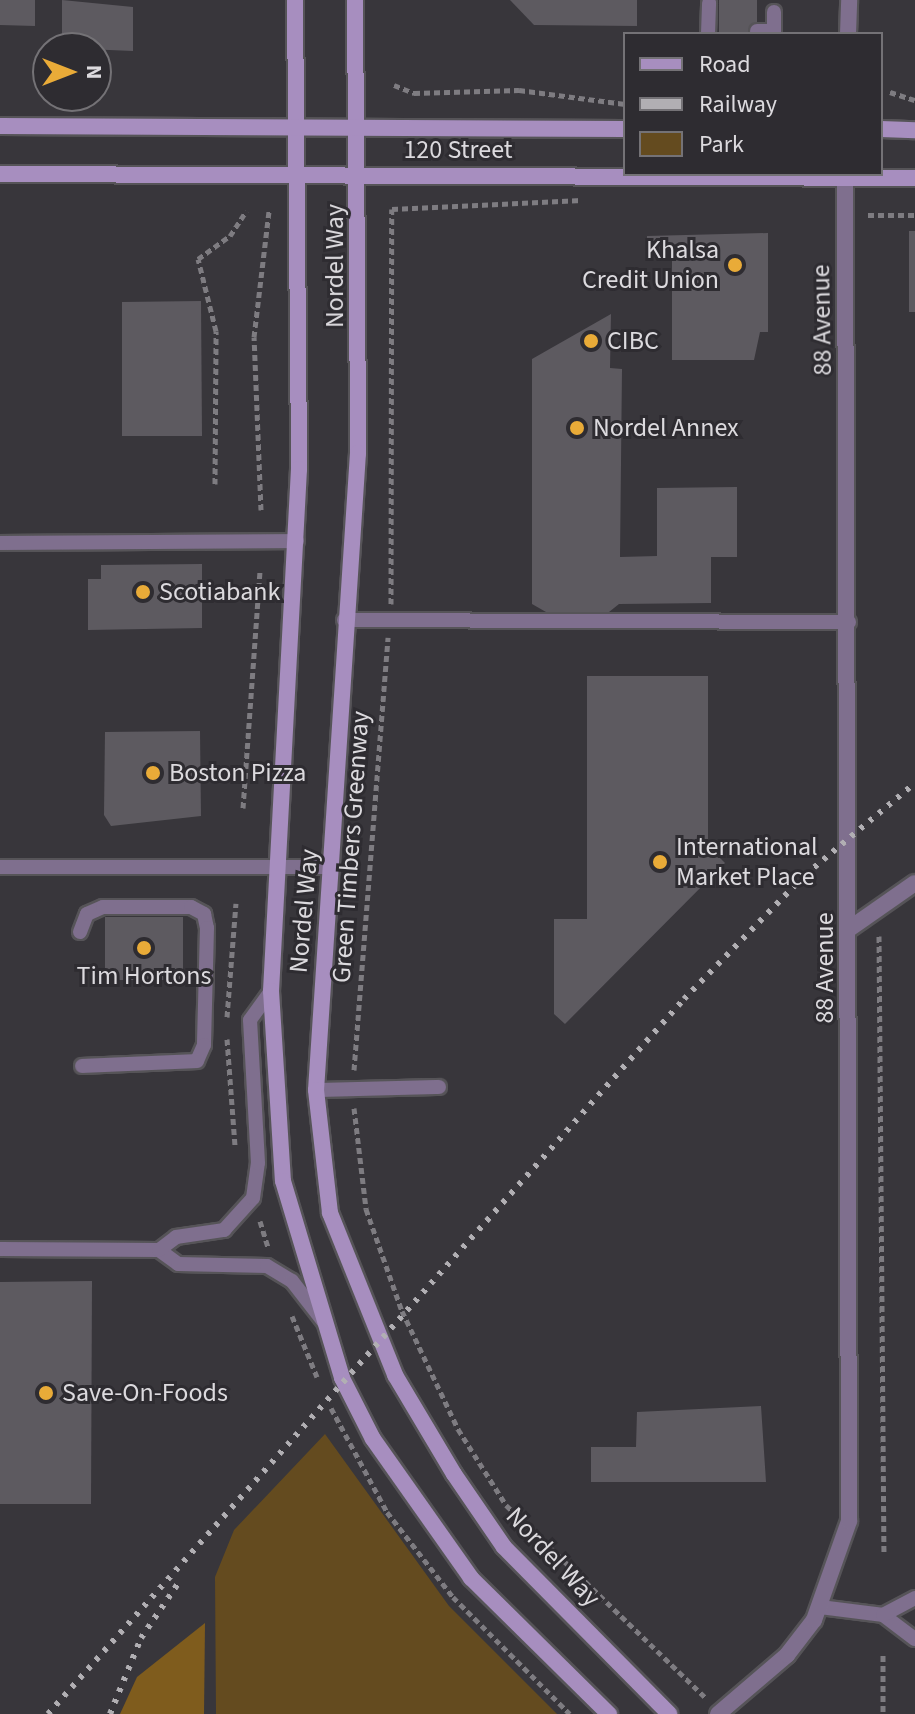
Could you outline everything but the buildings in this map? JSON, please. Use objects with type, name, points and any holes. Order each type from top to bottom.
[{"type":"main road","name":"Nordel Way","points":[[295,0],[301,127],[297,541],[271,991],[283,1181],[342,1378],[409,1497],[471,1578],[609,1714]]},
{"type":"main road","name":"Nordel Way","points":[[355,0],[360,174],[358,453],[344,620],[316,1090],[335,1229],[421,1425],[504,1547],[669,1714]]},
{"type":"main road","name":"120 Street","points":[[0,126],[623,129]]},
{"type":"main road","points":[[883,129],[915,130]]},
{"type":"main road","name":"120 Street","points":[[0,174],[623,175]]},
{"type":"main road","name":"120 Street","points":[[868,176],[915,178]]},
{"type":"street","points":[[848,32],[849,0]]},
{"type":"street","name":"88 Avenue","points":[[718,1714],[787,1655],[820,1607],[849,1521],[849,622],[845,176]]},
{"type":"street","points":[[849,929],[915,883]]},
{"type":"lane","points":[[709,3],[712,31]]},
{"type":"lane","points":[[757,31],[774,32],[774,12]]},
{"type":"lane","points":[[0,543],[297,541]]},
{"type":"lane","points":[[344,620],[849,622]]},
{"type":"lane","points":[[0,867],[331,867]]},
{"type":"lane","points":[[80,932],[87,914],[103,907],[191,907],[204,914],[207,928],[204,1045],[197,1061],[82,1066]]},
{"type":"lane","points":[[159,1250],[176,1237],[224,1230],[253,1198],[258,1163],[250,1020],[271,991]]},
{"type":"lane","points":[[316,1090],[439,1087]]},
{"type":"lane","points":[[0,1249],[159,1250],[178,1264],[267,1266],[292,1281],[323,1322]]},
{"type":"lane","points":[[883,1615],[915,1598]]},
{"type":"lane","points":[[820,1607],[883,1615],[915,1639]]},
{"type":"path","points":[[394,85],[414,93],[519,90],[623,104]]},
{"type":"path","points":[[890,92],[915,100]]},
{"type":"path","points":[[391,599],[392,209],[582,200]]},
{"type":"path","points":[[215,484],[216,331],[198,259],[230,236],[246,211]]},
{"type":"path","points":[[261,510],[254,337],[269,211]]},
{"type":"path","points":[[868,215],[915,215]]},
{"type":"path","points":[[256,406],[266,406]]},
{"type":"path","points":[[243,808],[260,572]]},
{"type":"path","name":"Green Timbers Greenway","points":[[354,1055],[387,642]]},
{"type":"path","points":[[879,936],[884,1553]]},
{"type":"path","points":[[354,1120],[366,1209],[402,1311],[458,1429],[506,1505],[693,1686]]},
{"type":"path","points":[[260,1221],[269,1253]]},
{"type":"path","points":[[883,1655],[883,1714]]},
{"type":"green space","points":[[325,1434],[449,1606],[557,1714],[216,1714],[215,1577],[234,1530]]},
{"type":"shaded area","points":[[205,1623],[204,1714],[120,1714],[137,1677]]},
{"type":"railway","points":[[48,1714],[684,999],[805,875],[915,783]]},
{"type":"railway","points":[[110,1714],[141,1638],[179,1582]]},
{"type":"place","name":"Khalsa Credit Union","points":[[735,265]]},
{"type":"place","name":"CIBC","points":[[591,341]]},
{"type":"place","name":"Nordel Annex","points":[[577,428]]},
{"type":"place","name":"Scotiabank","points":[[143,592]]},
{"type":"place","name":"Boston Pizza","points":[[153,773]]},
{"type":"place","name":"International Market Place","points":[[660,862]]},
{"type":"place","name":"Tim Hortons","points":[[144,948]]},
{"type":"place","name":"Save-On-Foods","points":[[46,1393]]}]
